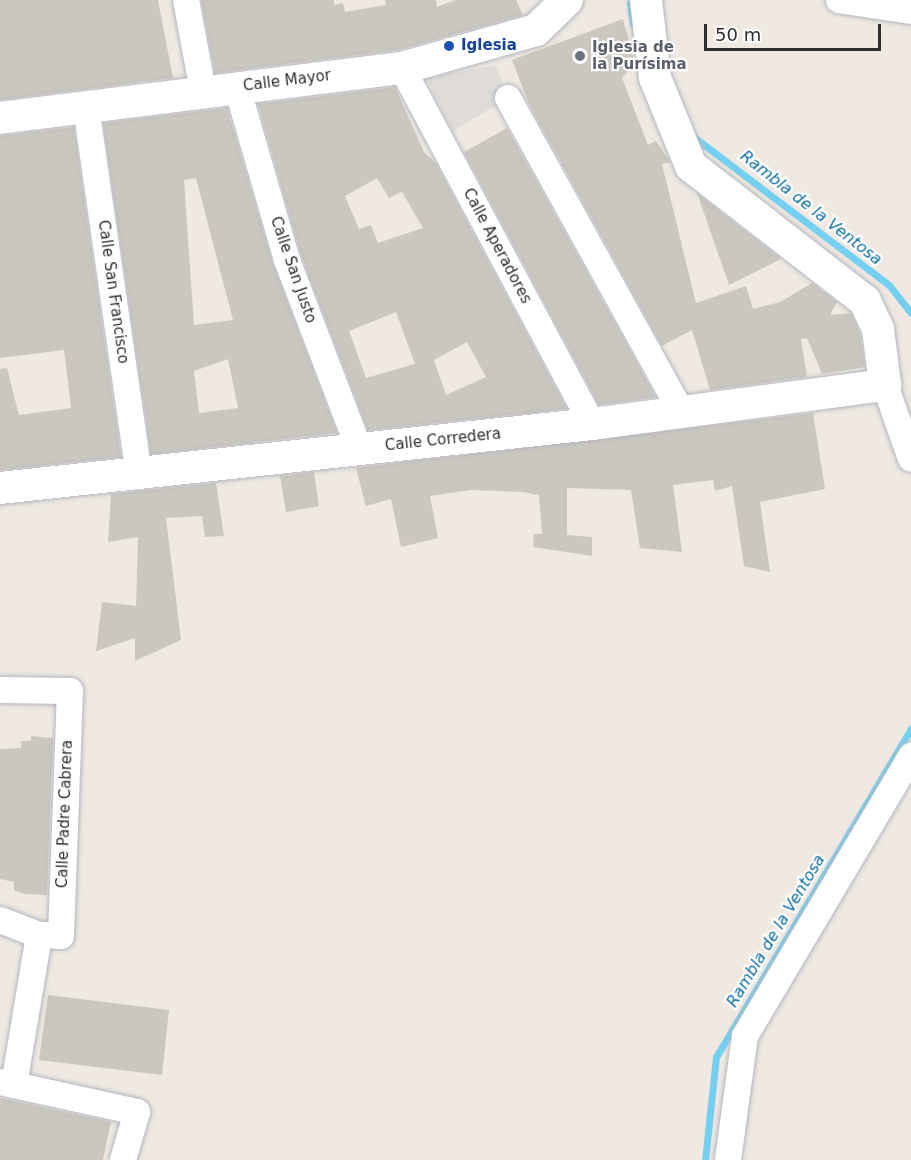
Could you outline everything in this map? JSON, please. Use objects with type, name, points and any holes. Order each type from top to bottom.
[{"type":"street","points":[[186,0],[203,91]]},
{"type":"street","points":[[646,0],[655,78],[691,166],[865,301],[878,330],[885,385],[911,459]]},
{"type":"street","points":[[839,0],[911,11]]},
{"type":"street","name":"Calle Mayor","points":[[0,118],[402,68],[536,30],[562,2]]},
{"type":"street","name":"Calle Aperadores","points":[[402,68],[592,424]]},
{"type":"street","name":"Calle San Justo","points":[[237,87],[287,260],[359,449]]},
{"type":"street","points":[[508,98],[681,412]]},
{"type":"street","name":"Calle San Francisco","points":[[86,107],[139,476]]},
{"type":"street","name":"Calle Corredera","points":[[0,488],[139,476],[592,424],[885,385]]},
{"type":"street","name":"Calle Padre Cabrera","points":[[0,690],[70,692],[50,935],[7,1083]]},
{"type":"street","points":[[728,1160],[745,1036],[911,756]]},
{"type":"street","points":[[0,920],[50,935]]},
{"type":"street","points":[[7,1083],[136,1112],[123,1160]]},
{"type":"shaded area","points":[[496,65],[508,98],[453,131],[427,78]]},
{"type":"building","points":[[0,0],[158,0],[173,78],[0,100]]},
{"type":"building","points":[[201,0],[334,0],[334,5],[343,3],[345,12],[386,5],[385,0],[436,0],[437,7],[455,0],[516,0],[523,15],[398,50],[215,73]]},
{"type":"building","points":[[623,19],[635,63],[622,78],[648,145],[656,141],[670,162],[662,164],[696,303],[746,286],[753,309],[780,302],[812,283],[837,302],[830,315],[851,313],[860,334],[865,367],[822,374],[807,338],[801,339],[807,377],[710,390],[692,330],[662,346],[529,104],[512,60]]},
{"type":"building","points":[[395,87],[424,152],[435,162],[567,409],[368,430],[301,255],[258,104]],"holes":[[[377,178],[389,198],[402,192],[423,228],[378,243],[371,225],[359,229],[345,196]],[[396,312],[415,364],[366,378],[349,331]],[[467,342],[486,377],[446,395],[434,360]]]},
{"type":"building","points":[[227,108],[273,264],[337,433],[151,454],[103,123]],"holes":[[[196,178],[233,320],[194,325],[184,180]],[[228,359],[238,408],[199,413],[194,371]]]},
{"type":"building","points":[[74,127],[121,457],[0,470],[0,369],[7,368],[19,415],[71,408],[64,350],[0,358],[0,136]]},
{"type":"building","points":[[507,128],[656,397],[599,405],[464,152]]},
{"type":"building","points":[[697,193],[781,259],[729,285]]},
{"type":"building","points":[[813,413],[825,489],[760,502],[770,572],[744,566],[732,486],[715,491],[713,480],[673,485],[682,552],[640,548],[631,490],[567,488],[567,535],[592,537],[592,556],[533,547],[534,534],[542,534],[539,495],[523,492],[470,490],[430,496],[438,538],[401,547],[391,499],[366,506],[356,468]]},
{"type":"building","points":[[314,472],[319,506],[286,512],[280,476]]},
{"type":"building","points":[[216,483],[224,536],[205,537],[202,516],[166,518],[181,640],[135,661],[135,638],[96,651],[102,602],[136,606],[138,537],[108,542],[111,494]]},
{"type":"building","points":[[31,736],[53,738],[47,895],[24,894],[14,890],[14,882],[0,879],[0,749],[21,748],[21,741],[31,741]]},
{"type":"building","points":[[48,995],[169,1010],[162,1075],[39,1060]]},
{"type":"building","points":[[0,1098],[111,1122],[103,1160],[0,1160]]},
{"type":"waterway","name":"Rambla de la Ventosa","points":[[630,3],[633,24]]},
{"type":"waterway","name":"Rambla de la Ventosa","points":[[690,134],[889,285],[911,313]]},
{"type":"waterway","name":"Rambla de la Ventosa","points":[[705,1160],[716,1057],[911,729]]},
{"type":"place","name":"Iglesia","points":[[449,46]]},
{"type":"place","name":"Iglesia de la Purísima","points":[[580,56]]}]
